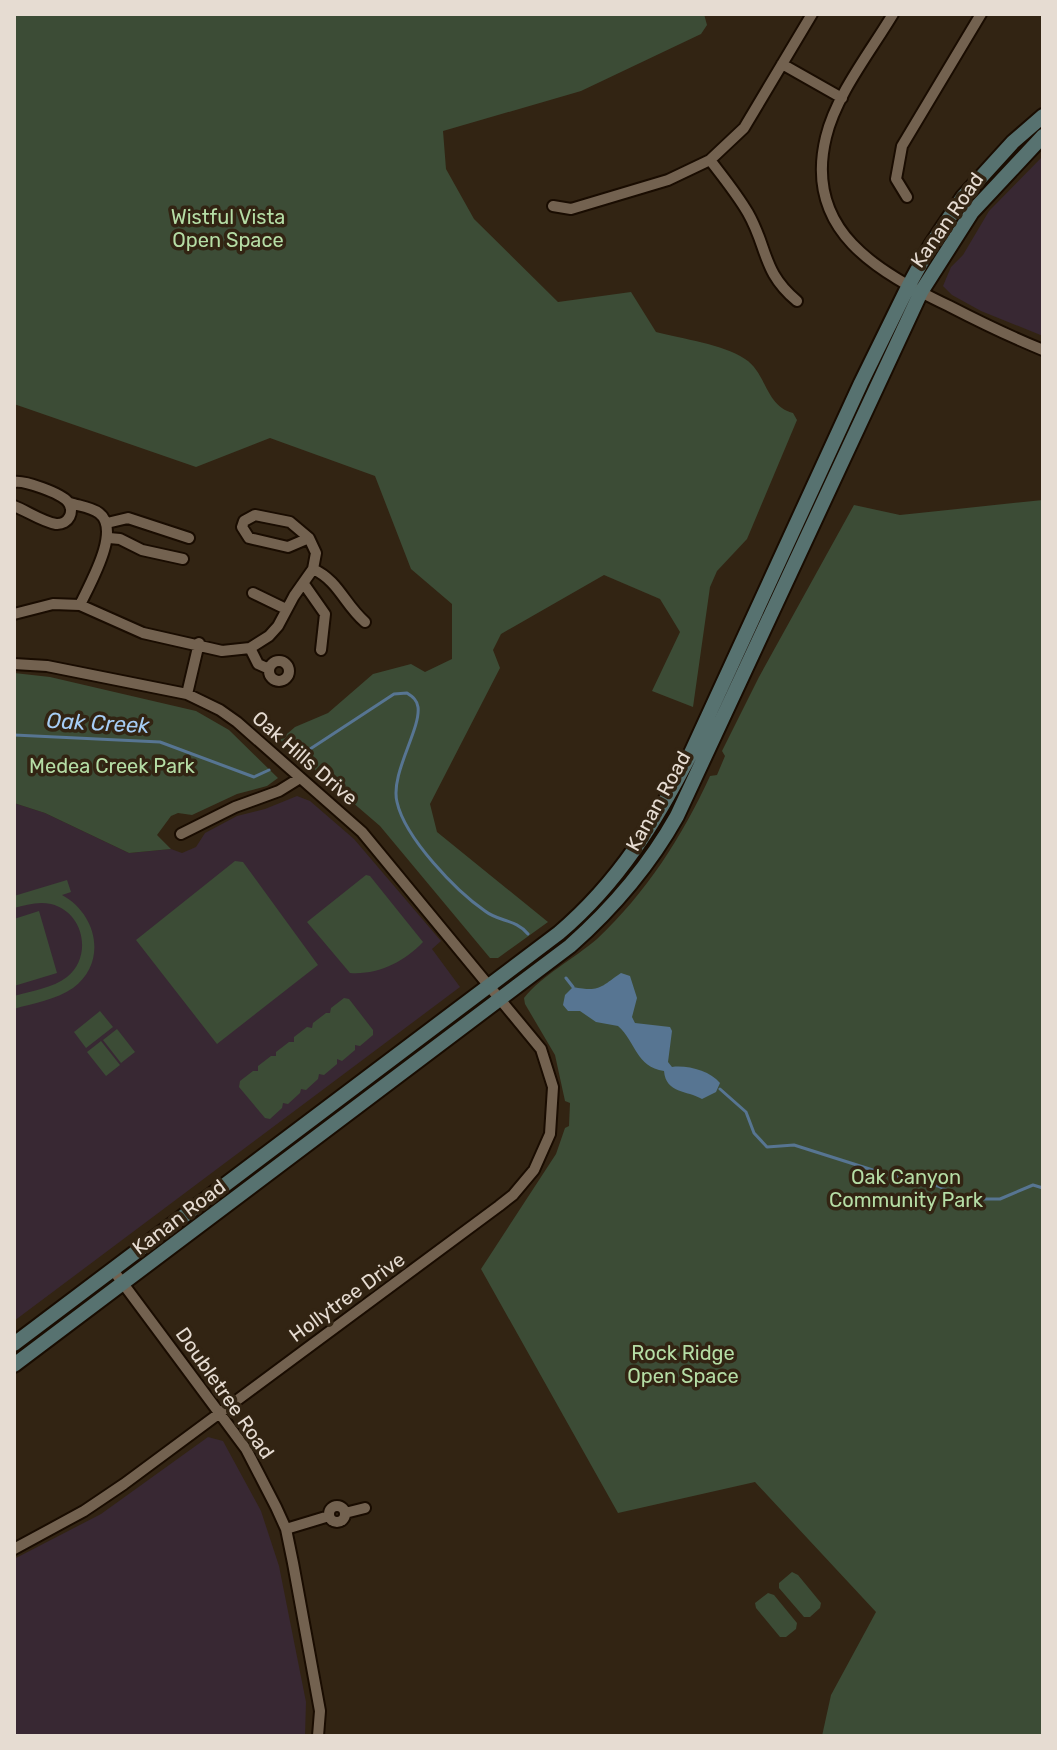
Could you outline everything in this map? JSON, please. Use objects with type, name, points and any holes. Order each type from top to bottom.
[{"type":"main road","name":"Kanan Road","points":[[14,1344],[496,991],[570,946],[594,925],[636,877],[667,834],[706,757],[915,288],[931,245],[963,197],[1013,142],[1043,116]]},
{"type":"main road","name":"Kanan Road","points":[[915,288],[972,212],[1043,136]]},
{"type":"main road","name":"Kanan Road","points":[[14,1365],[123,1284],[496,991]]},
{"type":"street","points":[[553,206],[571,209],[668,180],[710,160],[744,128],[812,14]]},
{"type":"street","points":[[893,14],[842,98],[831,122],[823,150],[823,179],[830,209],[843,234],[862,256],[915,288],[994,329],[1043,350]]},
{"type":"street","points":[[907,197],[896,179],[902,146],[981,14]]},
{"type":"street","points":[[782,64],[842,98]]},
{"type":"street","points":[[710,160],[750,215],[780,287],[797,301]]},
{"type":"street","points":[[14,482],[23,481],[101,514],[107,523],[109,538],[80,605]]},
{"type":"street","points":[[14,506],[54,524],[62,524],[69,518],[70,503]]},
{"type":"street","points":[[14,614],[53,604],[80,605],[143,633],[199,643],[222,651],[250,648],[269,636],[313,569],[316,553],[309,538],[290,522],[255,515],[244,521],[243,532],[249,538],[288,547],[309,538]]},
{"type":"street","points":[[107,523],[128,518],[189,538]]},
{"type":"street","points":[[109,538],[120,539],[142,550],[183,559]]},
{"type":"street","points":[[313,569],[330,578],[350,607],[365,622]]},
{"type":"street","points":[[304,584],[325,614],[321,650]]},
{"type":"street","points":[[253,593],[286,609]]},
{"type":"street","points":[[187,694],[199,643]]},
{"type":"street","points":[[250,648],[258,664],[269,669]]},
{"type":"street","name":"Oak Hills Drive","points":[[14,664],[47,666],[187,694],[220,710],[362,832],[496,991]]},
{"type":"street","points":[[181,834],[235,807],[279,791],[300,778]]},
{"type":"street","name":"Hollytree Drive","points":[[14,1549],[84,1511],[499,1206],[523,1184],[534,1170],[550,1134],[553,1087],[541,1049],[496,991]]},
{"type":"street","name":"Doubletree Road","points":[[113,1270],[260,1473],[286,1529],[320,1711],[318,1736]]},
{"type":"street","points":[[286,1529],[329,1516],[329,1511],[336,1506],[343,1508],[345,1513],[365,1508]]},
{"type":"shaded area","points":[[1043,156],[1043,336],[981,311],[952,295],[943,286],[951,267],[963,255],[989,211]]},
{"type":"shaded area","points":[[297,796],[310,801],[354,839],[441,941],[432,949],[460,987],[14,1321],[14,803],[45,813],[129,853],[171,849],[182,853],[196,847],[205,833],[237,816]]},
{"type":"shaded area","points":[[208,1437],[223,1441],[261,1511],[279,1566],[306,1702],[305,1736],[14,1736],[14,1559],[101,1514]]},
{"type":"green space","name":"Wistful Vista Open Space","points":[[14,14],[704,14],[707,25],[701,34],[581,91],[443,131],[446,169],[474,219],[558,302],[631,292],[656,332],[714,346],[745,359],[758,372],[771,397],[793,413],[797,420],[747,539],[717,571],[710,587],[693,707],[652,691],[680,632],[660,599],[604,575],[501,634],[493,650],[500,668],[430,804],[437,832],[548,922],[498,958],[490,958],[380,826],[280,740],[295,727],[328,713],[373,674],[411,664],[425,672],[452,659],[452,604],[411,569],[375,476],[270,438],[196,467],[14,404]]},
{"type":"green space","points":[[1043,500],[1043,1736],[822,1736],[831,1695],[876,1612],[755,1482],[618,1513],[481,1269],[556,1154],[565,1128],[569,1126],[570,1103],[565,1101],[555,1055],[524,998],[539,982],[597,939],[631,903],[661,863],[710,776],[717,775],[725,756],[722,751],[759,677],[854,505],[900,515]]},
{"type":"green space","name":"Medea Creek Park","points":[[14,673],[50,677],[196,711],[229,730],[278,778],[267,786],[237,794],[192,815],[178,813],[171,816],[157,835],[171,849],[129,853],[45,813],[14,803]]},
{"type":"green space","points":[[235,861],[243,862],[318,965],[217,1044],[136,940]]},
{"type":"green space","points":[[366,875],[423,942],[408,956],[390,966],[371,972],[350,973],[307,922]]},
{"type":"green space","points":[[67,880],[71,892],[62,895],[83,914],[94,939],[91,965],[84,977],[66,992],[14,1009],[14,996],[49,987],[67,977],[80,958],[82,947],[77,925],[62,909],[41,903],[14,908],[14,896]]},
{"type":"green space","points":[[39,911],[57,973],[14,986],[14,919]]},
{"type":"green space","points":[[344,998],[349,999],[373,1030],[373,1035],[360,1046],[355,1045],[355,1050],[342,1061],[337,1059],[337,1064],[324,1075],[319,1074],[318,1079],[306,1090],[301,1089],[288,1104],[283,1103],[270,1119],[265,1118],[239,1087],[240,1081],[253,1071],[258,1071],[258,1066],[271,1056],[276,1056],[276,1052],[289,1042],[294,1042],[294,1037],[307,1027],[312,1028],[313,1023],[330,1013],[331,1008]]},
{"type":"green space","points":[[100,1011],[113,1027],[86,1048],[74,1032]]},
{"type":"green space","points":[[117,1029],[135,1052],[121,1063],[103,1040]]},
{"type":"green space","points":[[101,1041],[120,1065],[106,1076],[87,1052]]},
{"type":"green space","points":[[792,1572],[821,1603],[810,1617],[804,1617],[779,1588],[779,1583]]},
{"type":"green space","points":[[768,1593],[774,1595],[797,1623],[796,1629],[786,1637],[780,1637],[756,1608],[755,1603]]},
{"type":"water","points":[[621,973],[630,976],[637,998],[632,1017],[635,1023],[670,1027],[668,1062],[672,1067],[692,1068],[711,1075],[720,1083],[716,1092],[702,1099],[673,1088],[664,1071],[648,1065],[618,1026],[596,1022],[580,1011],[568,1011],[563,1005],[565,995],[573,987],[599,988]]},
{"type":"waterway","name":"Oak Creek","points":[[304,753],[394,694],[407,693],[411,696],[416,701],[418,716],[398,778],[397,802],[402,816],[421,847],[460,891],[490,915],[518,926],[528,934]]},
{"type":"waterway","name":"Oak Creek","points":[[14,735],[160,742],[254,777],[269,770]]},
{"type":"waterway","name":"Oak Creek","points":[[566,978],[573,987]]},
{"type":"waterway","name":"Oak Creek","points":[[720,1089],[746,1112],[754,1133],[767,1147],[794,1145],[879,1172],[938,1186],[965,1199],[1000,1199],[1033,1185],[1043,1188]]},
{"type":"park label","name":"Oak Canyon Community Park","points":[[906,1188]]},
{"type":"park label","name":"Rock Ridge Open Space","points":[[683,1364]]}]
